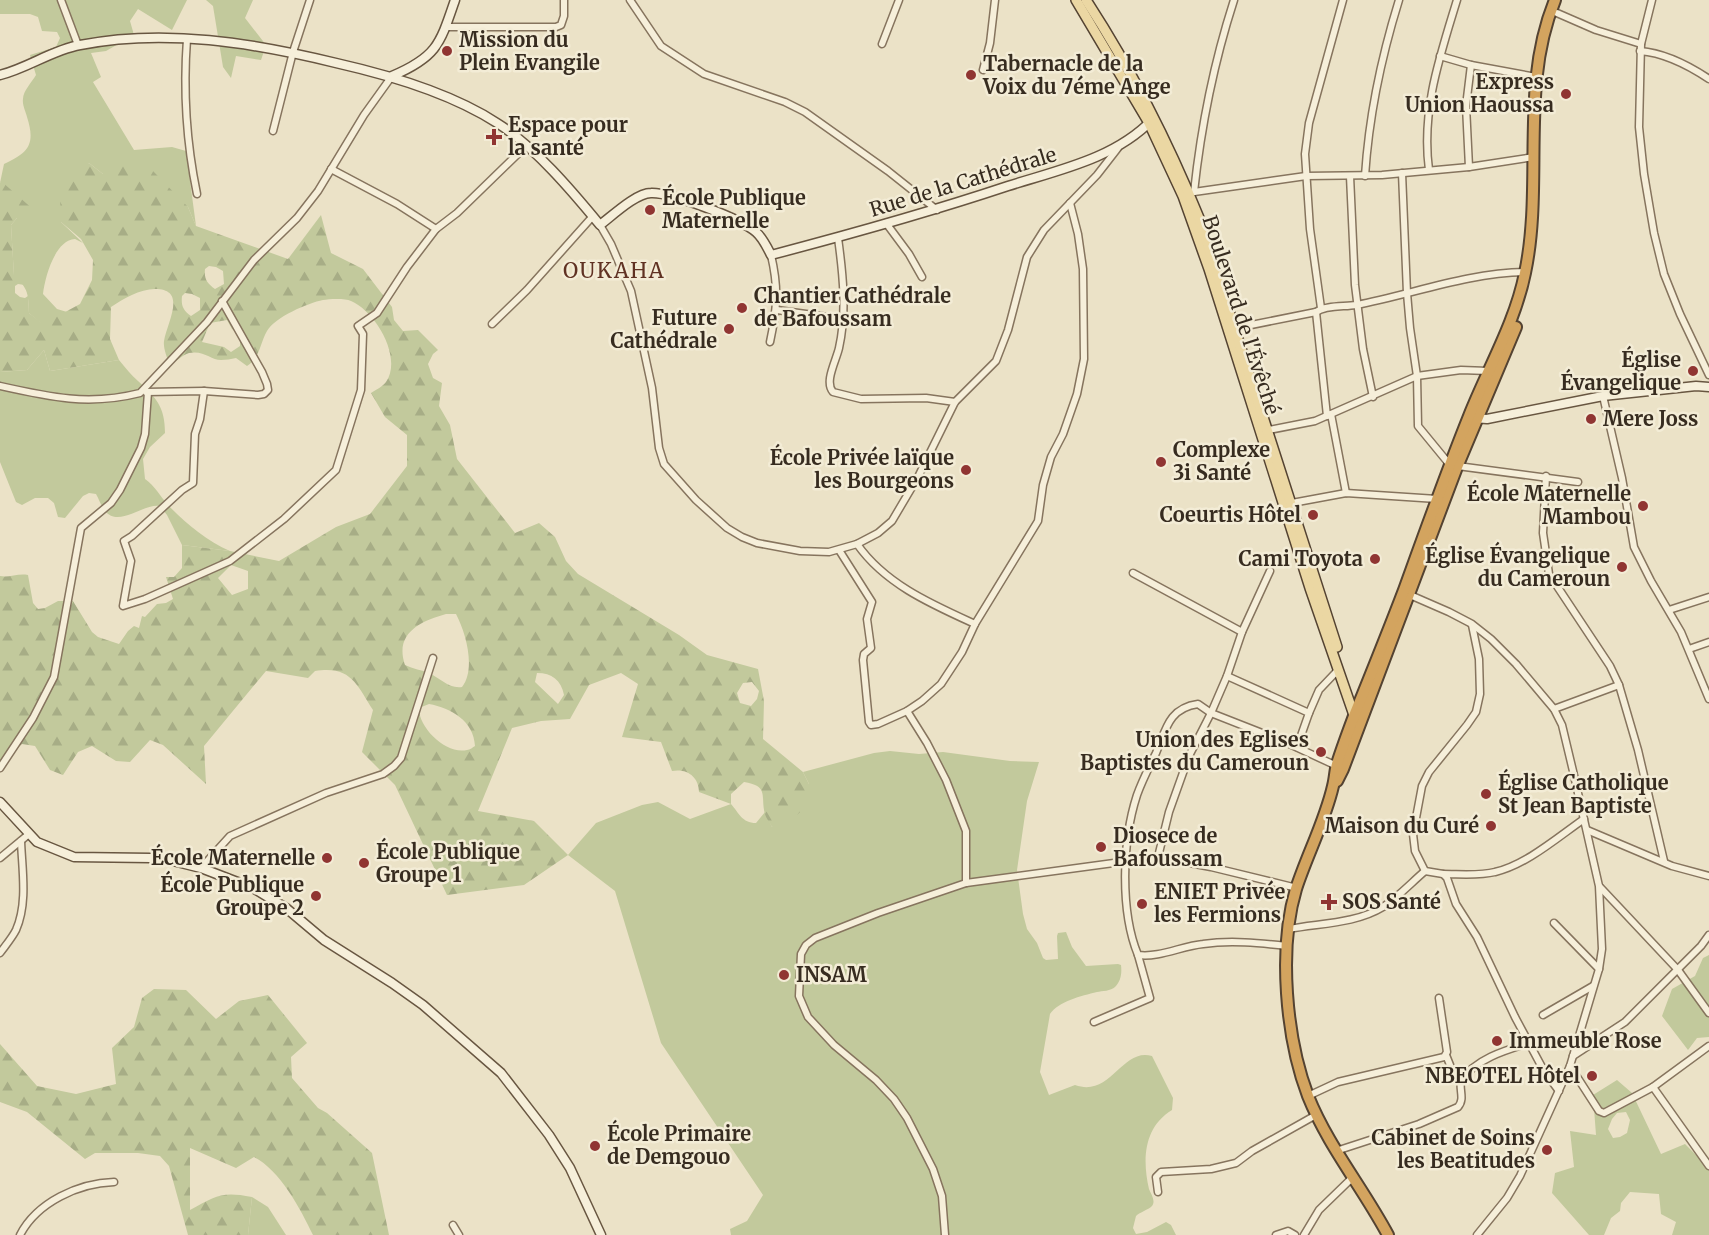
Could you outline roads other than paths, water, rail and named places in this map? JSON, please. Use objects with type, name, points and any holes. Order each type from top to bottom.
[{"type":"highway","points":[[1388,1235],[1316,1114],[1297,1065],[1289,1009],[1287,946],[1289,929],[1297,888],[1358,717],[1528,275],[1535,229],[1536,77],[1543,37],[1555,0]]},
{"type":"highway","points":[[1537,157],[1543,78],[1550,38],[1563,0]]},
{"type":"highway","points":[[1406,594],[1438,499],[1454,466]]},
{"type":"main road","name":"Boulevard de l'Évêché","points":[[1076,0],[1152,120]]},
{"type":"main road","name":"Boulevard de l'Évêché","points":[[1086,0],[1152,120],[1189,194],[1269,430],[1276,465],[1292,503],[1313,587],[1358,717]]},
{"type":"main road","name":"Boulevard de l'Évêché","points":[[1189,194],[1209,269],[1276,465],[1338,669],[1358,717]]},
{"type":"street","points":[[61,0],[78,45]]},
{"type":"street","points":[[273,131],[293,52],[310,0]]},
{"type":"street","points":[[140,393],[207,322],[254,260],[297,218],[318,191],[364,115],[392,76],[430,55],[439,43],[455,0]]},
{"type":"street","points":[[446,27],[556,27],[561,25],[564,16],[564,0]]},
{"type":"street","points":[[630,0],[662,46],[704,74],[785,102],[805,112],[888,171],[937,210]]},
{"type":"street","points":[[882,44],[899,0]]},
{"type":"street","points":[[982,70],[990,43],[995,0]]},
{"type":"street","points":[[1234,0],[1206,109],[1189,194],[1306,176],[1365,176],[1402,173],[1469,167],[1537,157]]},
{"type":"street","points":[[1343,0],[1309,123],[1305,153],[1310,229],[1329,415],[1346,493]]},
{"type":"street","points":[[1365,176],[1367,144],[1376,87],[1399,0]]},
{"type":"street","points":[[1429,170],[1426,152],[1431,90],[1457,0]]},
{"type":"street","points":[[1652,0],[1640,48],[1639,127],[1644,174],[1664,274],[1709,375]]},
{"type":"street","points":[[1557,13],[1681,63],[1708,78]]},
{"type":"street","points":[[0,75],[78,45],[155,37],[186,39],[293,52],[392,76],[451,99],[495,121],[526,146],[593,216],[611,244],[631,291],[652,388],[659,448],[664,464],[727,528],[750,541],[815,553],[857,544],[878,533],[892,521],[918,477],[955,402],[996,361],[1008,330],[1027,257],[1044,231],[1097,176],[1118,148]]},
{"type":"street","points":[[186,39],[185,124],[197,194]]},
{"type":"street","points":[[1440,56],[1471,65],[1536,77]]},
{"type":"street","points":[[1469,167],[1466,106],[1471,65]]},
{"type":"street","name":"Rue de la Cathédrale","points":[[771,255],[937,210],[1090,159],[1118,148],[1152,120]]},
{"type":"street","points":[[204,391],[200,419],[195,434],[193,483],[124,541],[131,561],[123,606],[145,599],[230,561],[284,519],[336,470],[361,390],[363,334],[358,326],[377,313],[407,267],[436,230],[457,213],[526,146]]},
{"type":"street","points":[[331,169],[397,204],[436,230]]},
{"type":"street","points":[[1402,173],[1407,293],[1417,376],[1418,426],[1454,466],[1546,476],[1578,482]]},
{"type":"street","points":[[1350,176],[1354,285],[1363,349],[1373,397]]},
{"type":"street","points":[[600,225],[639,196],[650,193],[663,194],[732,218],[755,231],[771,255],[777,280],[777,310],[770,342]]},
{"type":"street","points":[[839,549],[872,602],[867,619],[871,648],[864,654],[863,660],[869,722],[871,725],[878,724],[907,711],[941,684],[1038,520],[1043,485],[1051,457],[1063,434],[1077,394],[1084,359],[1083,269],[1078,234],[1070,203]]},
{"type":"street","points":[[492,324],[527,290],[593,216]]},
{"type":"street","points":[[886,223],[909,254],[922,277]]},
{"type":"street","points":[[838,238],[843,271],[842,319],[838,351],[829,383],[834,392],[861,399],[926,398],[955,402]]},
{"type":"street","points":[[1236,328],[1318,310],[1358,305],[1482,275],[1528,275]]},
{"type":"street","points":[[0,386],[56,399],[84,400],[148,392],[204,391],[264,394],[267,384],[262,372],[222,301]]},
{"type":"street","points":[[777,310],[842,319]]},
{"type":"street","points":[[1700,355],[1709,350]]},
{"type":"street","points":[[1269,430],[1315,421],[1417,376],[1461,370],[1492,373]]},
{"type":"street","points":[[1472,418],[1487,419],[1603,396],[1696,386],[1709,387]]},
{"type":"street","points":[[0,768],[33,718],[54,677],[81,528],[111,503],[141,448],[145,434],[148,392]]},
{"type":"street","points":[[1603,396],[1622,478],[1634,547],[1689,649],[1708,695]]},
{"type":"street","points":[[1546,476],[1543,533],[1548,574],[1610,666],[1619,685],[1638,750],[1664,861]]},
{"type":"street","points":[[1292,503],[1346,493],[1438,499]]},
{"type":"street","points":[[857,544],[873,564],[908,591],[975,624]]},
{"type":"street","points":[[1158,857],[1168,812],[1189,756],[1227,676],[1242,632],[1270,571]]},
{"type":"street","points":[[1133,573],[1242,632]]},
{"type":"street","points":[[1406,594],[1472,624],[1516,663],[1554,709],[1562,724],[1599,886],[1602,949],[1599,969],[1570,1066],[1520,1176],[1507,1198],[1477,1235]]},
{"type":"street","points":[[1669,610],[1709,597]]},
{"type":"street","points":[[1425,871],[1415,851],[1413,834],[1422,786],[1429,771],[1453,745],[1472,718],[1480,694],[1479,659],[1472,624]]},
{"type":"street","points":[[1689,649],[1709,642]]},
{"type":"street","points":[[201,868],[230,836],[326,794],[369,780],[394,766],[401,758],[433,658]]},
{"type":"street","points":[[1297,747],[1319,690],[1338,669]]},
{"type":"street","points":[[1227,676],[1309,713]]},
{"type":"street","points":[[1554,709],[1619,685]]},
{"type":"street","points":[[1094,1022],[1150,998],[1132,940],[1128,914],[1127,842],[1137,794],[1177,711],[1185,706],[1198,704],[1211,712],[1340,767]]},
{"type":"street","points":[[907,711],[941,771],[966,831],[966,883]]},
{"type":"street","points":[[0,802],[37,842],[74,857],[170,860],[201,868],[253,888],[286,908],[324,940],[392,982],[423,1005],[501,1073],[549,1135],[570,1168],[601,1235]]},
{"type":"street","points":[[1425,871],[1443,874],[1495,873],[1529,859],[1584,819]]},
{"type":"street","points":[[1587,830],[1690,872],[1709,876]]},
{"type":"street","points":[[0,858],[29,834]]},
{"type":"street","points":[[0,953],[15,932],[20,918],[23,901],[21,841]]},
{"type":"street","points":[[945,1235],[942,1196],[933,1169],[907,1118],[894,1099],[876,1080],[834,1045],[808,1017],[799,996],[798,976],[801,954],[806,945],[815,938],[966,883],[1158,857],[1297,888]]},
{"type":"street","points":[[1289,929],[1334,924],[1380,908],[1394,899],[1425,871]]},
{"type":"street","points":[[1443,874],[1447,878],[1456,904],[1477,937],[1529,1043],[1544,1071],[1559,1091]]},
{"type":"street","points":[[1599,886],[1678,970],[1709,1013]]},
{"type":"street","points":[[1554,923],[1599,969]]},
{"type":"street","points":[[1573,1056],[1625,1022],[1678,970],[1709,935]]},
{"type":"street","points":[[1138,955],[1156,954],[1202,944],[1253,943],[1287,946]]},
{"type":"street","points":[[1543,1015],[1593,985]]},
{"type":"street","points":[[1336,1151],[1419,1124],[1458,1107],[1461,1103],[1461,1081],[1454,1075],[1446,1055],[1443,1020],[1438,998]]},
{"type":"street","points":[[1461,1081],[1473,1068],[1487,1059],[1529,1043]]},
{"type":"street","points":[[1570,1066],[1599,1111],[1604,1113],[1653,1087],[1709,1046]]},
{"type":"street","points":[[1308,1096],[1338,1082],[1446,1055]]},
{"type":"street","points":[[1653,1087],[1709,1166]]},
{"type":"street","points":[[1158,1192],[1156,1177],[1161,1172],[1211,1169],[1236,1163],[1252,1151],[1316,1114]]},
{"type":"street","points":[[1304,1235],[1319,1210],[1352,1178]]},
{"type":"street","points":[[20,1235],[38,1211],[56,1198],[91,1186],[114,1182]]},
{"type":"street","points":[[453,1225],[459,1235]]},
{"type":"street","points":[[1276,1235],[1288,1231],[1295,1235]]},
{"type":"place","name":"Mission du Plein Evangile","points":[[447,51]]},
{"type":"place","name":"Tabernacle de la Voix du 7éme Ange","points":[[971,75]]},
{"type":"place","name":"Express Union Haoussa","points":[[1566,94]]},
{"type":"place","name":"Espace pour la santé","points":[[494,137]]},
{"type":"place","name":"École Publique Maternelle","points":[[650,210]]},
{"type":"place","name":"Chantier Cathédrale de Bafoussam","points":[[742,308]]},
{"type":"place","name":"Future Cathédrale","points":[[729,329]]},
{"type":"place","name":"Église Évangelique","points":[[1693,371]]},
{"type":"place","name":"Mere Joss","points":[[1591,419]]},
{"type":"place","name":"Complexe 3i Santé","points":[[1161,462]]},
{"type":"place","name":"École Privée laïque les Bourgeons","points":[[966,470]]},
{"type":"place","name":"École Maternelle Mambou","points":[[1643,506]]},
{"type":"place","name":"Coeurtis Hôtel","points":[[1313,515]]},
{"type":"place","name":"Cami Toyota","points":[[1375,559]]},
{"type":"place","name":"Église Évangelique du Cameroun","points":[[1622,567]]},
{"type":"place","name":"Union des Eglises Baptistes du Cameroun","points":[[1321,752]]},
{"type":"place","name":"Église Catholique St Jean Baptiste","points":[[1486,794]]},
{"type":"place","name":"Maison du Curé","points":[[1491,826]]},
{"type":"place","name":"Diosece de Bafoussam","points":[[1101,847]]},
{"type":"place","name":"École Maternelle","points":[[327,858]]},
{"type":"place","name":"École Publique Groupe 1","points":[[364,863]]},
{"type":"place","name":"École Publique Groupe 2","points":[[316,896]]},
{"type":"place","name":"SOS Santé","points":[[1329,902]]},
{"type":"place","name":"ENIET Privée les Fermions","points":[[1142,904]]},
{"type":"place","name":"INSAM","points":[[784,975]]},
{"type":"place","name":"Immeuble Rose","points":[[1497,1041]]},
{"type":"place","name":"NBEOTEL Hôtel","points":[[1592,1076]]},
{"type":"place","name":"École Primaire de Demgouo","points":[[595,1146]]},
{"type":"place","name":"Cabinet de Soins les Beatitudes","points":[[1547,1150]]},
{"type":"district","name":"OUKAHA","points":[[614,271]]}]
